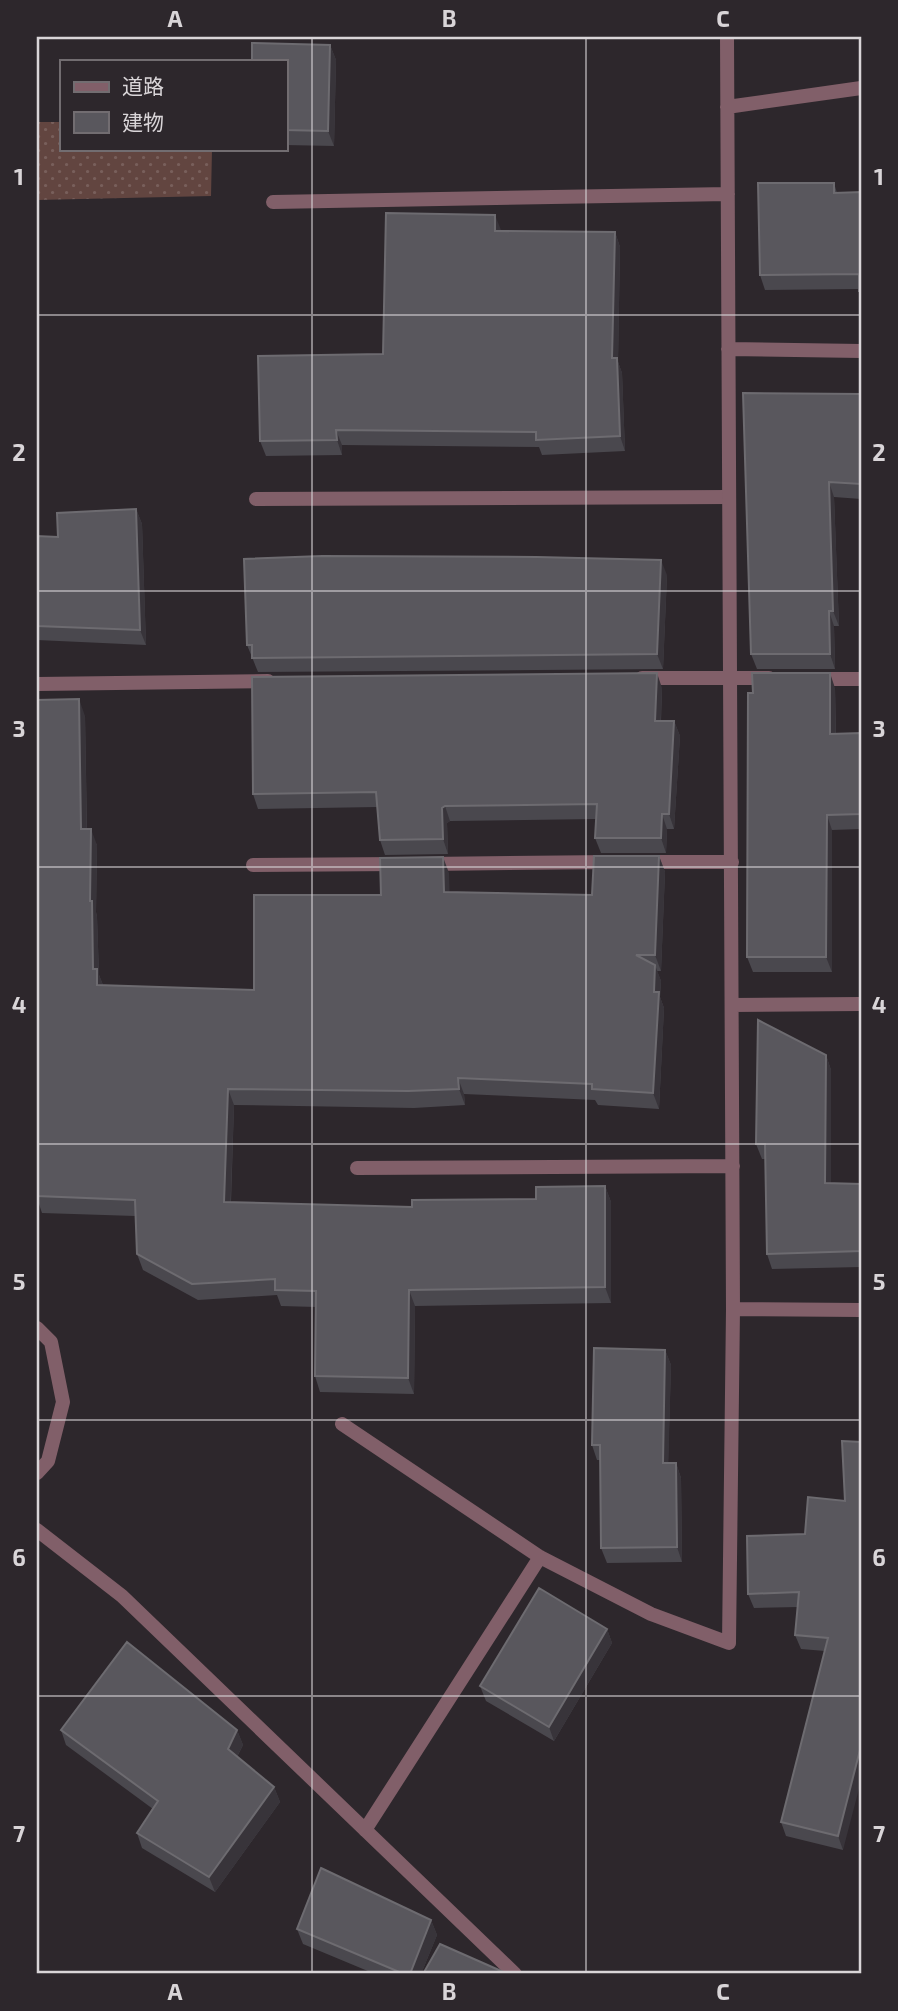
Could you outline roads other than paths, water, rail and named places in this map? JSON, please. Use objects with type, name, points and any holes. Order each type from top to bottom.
[{"type":"street","points":[[342,1424],[540,1557],[651,1614],[729,1643],[733,1166],[727,37]]},
{"type":"street","points":[[727,107],[861,88]]},
{"type":"street","points":[[273,202],[728,194]]},
{"type":"street","points":[[728,349],[861,351]]},
{"type":"street","points":[[256,499],[729,497]]},
{"type":"street","points":[[633,678],[861,679]]},
{"type":"street","points":[[37,684],[287,681]]},
{"type":"street","points":[[253,865],[732,862]]},
{"type":"street","points":[[732,1005],[861,1004]]},
{"type":"street","points":[[357,1168],[733,1166]]},
{"type":"street","points":[[733,1309],[861,1310]]},
{"type":"street","points":[[37,1328],[51,1342],[63,1402],[48,1461],[37,1473]]},
{"type":"street","points":[[37,1530],[122,1596],[514,1974]]},
{"type":"street","points":[[365,1830],[540,1557]]}]
